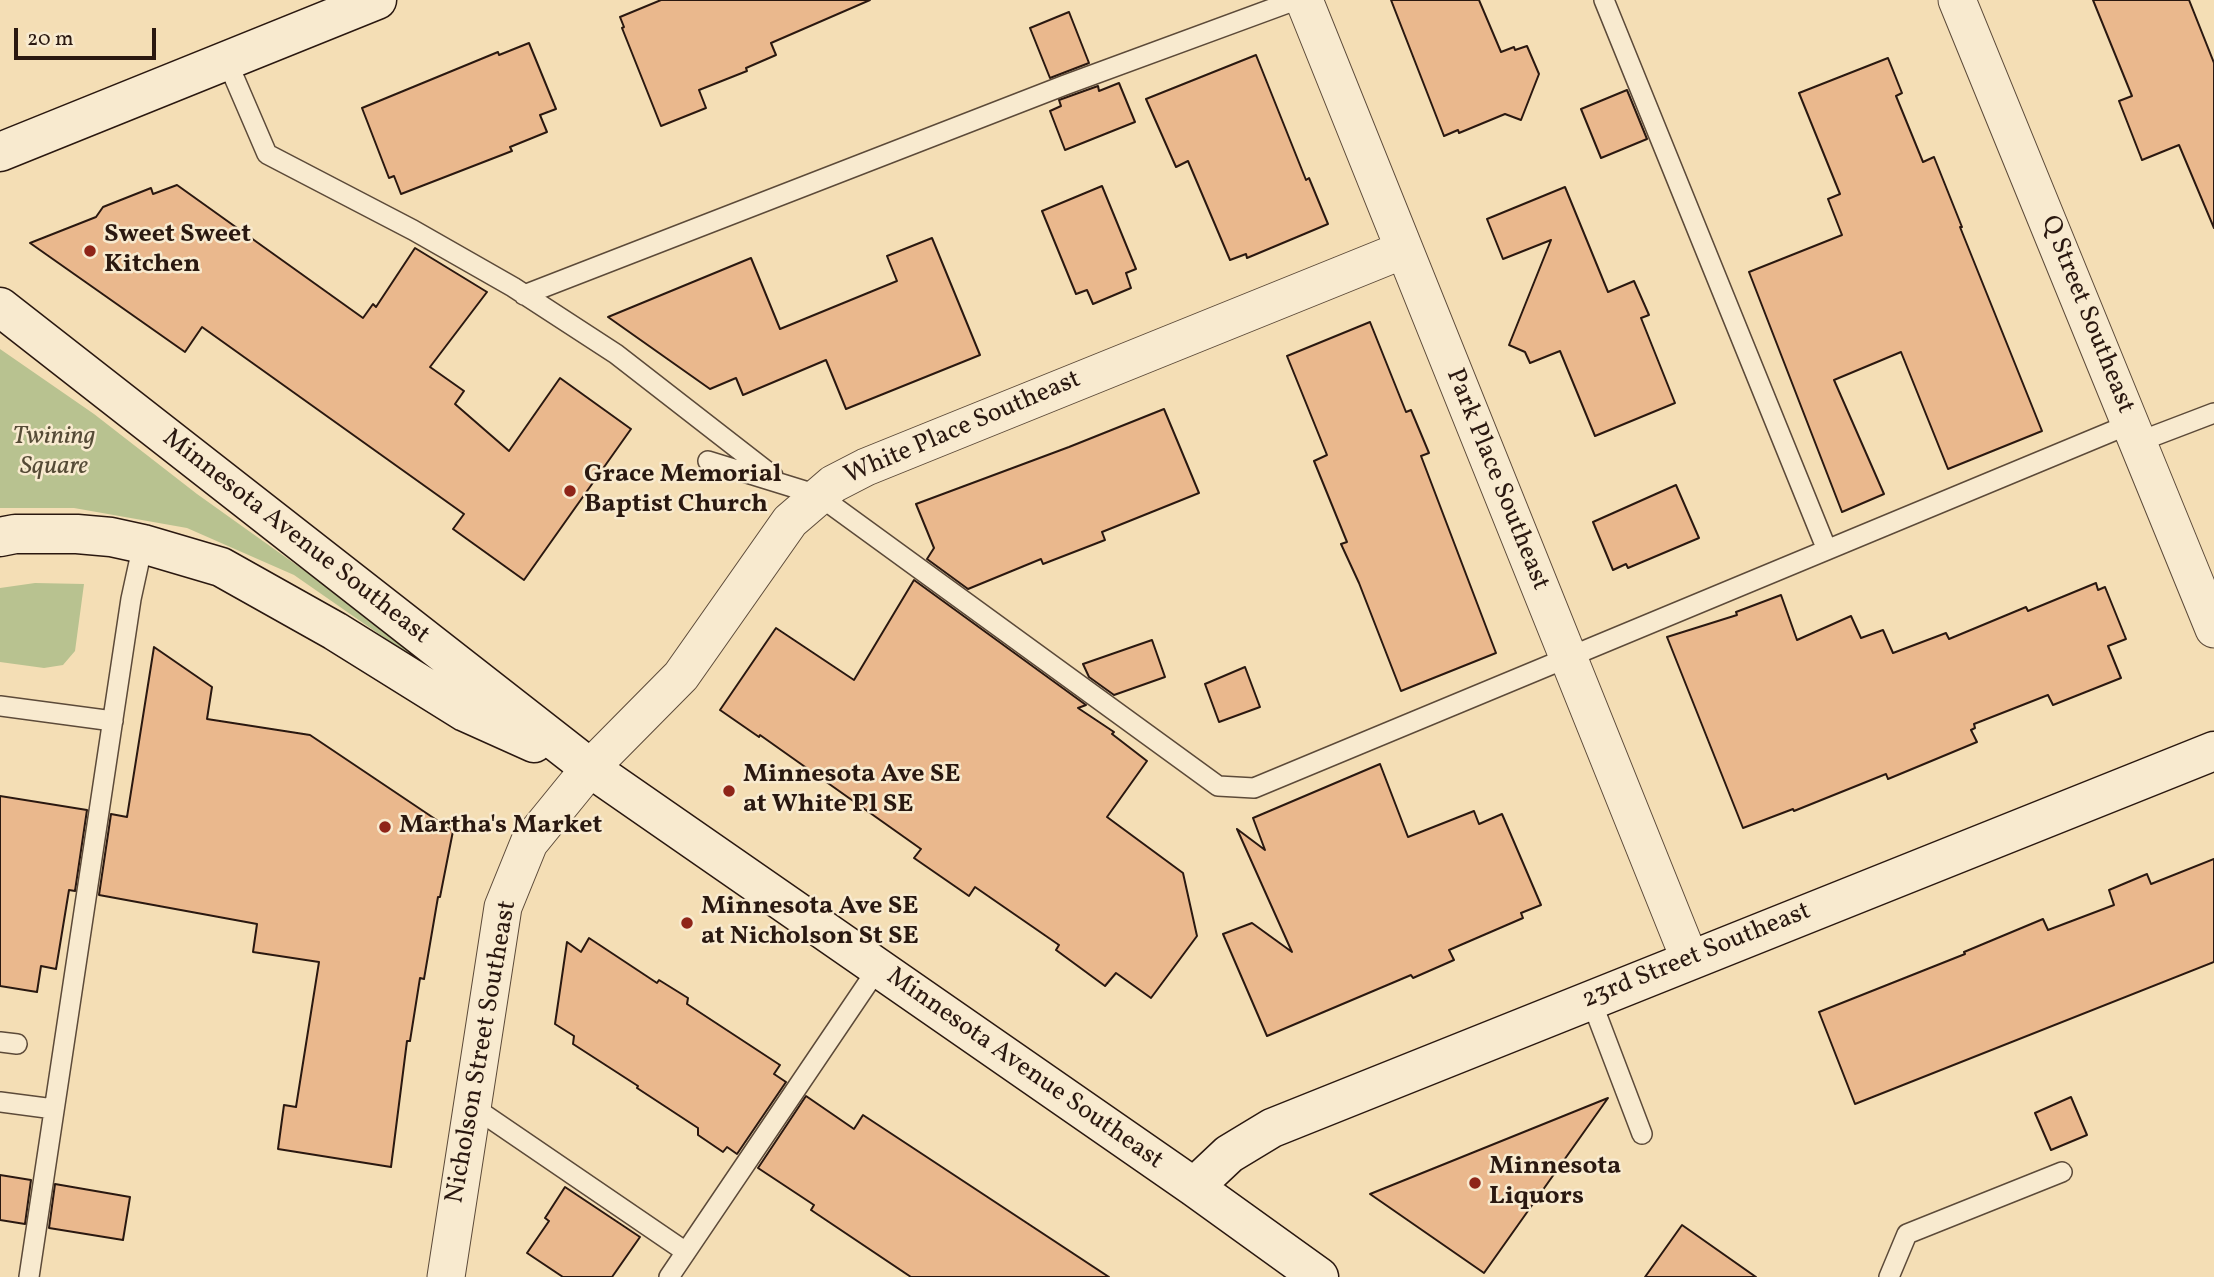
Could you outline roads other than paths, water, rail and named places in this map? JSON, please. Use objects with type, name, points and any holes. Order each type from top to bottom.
[{"type":"main road","points":[[0,152],[377,0]]},
{"type":"main road","name":"Minnesota Avenue Southeast","points":[[0,307],[590,768],[1194,1187],[1319,1277]]},
{"type":"main road","name":"Minnesota Avenue Southeast","points":[[0,537],[15,534],[77,534],[111,537],[222,567],[335,631],[465,712],[590,768]]},
{"type":"main road","name":"23rd Street Southeast","points":[[1194,1187],[1229,1154],[1272,1128],[2214,751]]},
{"type":"street","name":"Park Place Southeast","points":[[1304,0],[1690,960]]},
{"type":"street","name":"Q Street Southeast","points":[[1957,0],[2214,629]]},
{"type":"street","name":"White Place Southeast","points":[[590,768],[681,676],[790,521],[801,490],[833,484],[866,467],[1404,250]]},
{"type":"street","name":"Nicholson Street Southeast","points":[[451,1274],[472,1105],[503,907],[529,843],[590,768]]},
{"type":"lane","points":[[524,295],[1065,85],[1296,0]]},
{"type":"lane","points":[[1604,0],[1827,550]]},
{"type":"lane","points":[[227,61],[267,154],[413,230],[524,295],[616,354],[801,490],[1218,786],[1254,788],[1827,550],[2134,433],[2214,412]]},
{"type":"lane","points":[[708,461],[801,490]]},
{"type":"lane","points":[[29,1277],[131,599],[143,544]]},
{"type":"lane","points":[[0,706],[113,722]]},
{"type":"lane","points":[[669,1277],[878,968]]},
{"type":"lane","points":[[1591,1000],[1642,1134]]},
{"type":"lane","points":[[0,1102],[54,1109]]},
{"type":"lane","points":[[472,1105],[686,1252]]},
{"type":"lane","points":[[1889,1277],[1907,1234],[2062,1172]]},
{"type":"place","name":"Sweet Sweet Kitchen","points":[[90,251]]},
{"type":"place","name":"Grace Memorial Baptist Church","points":[[570,491]]},
{"type":"place","name":"Minnesota Ave SE at White Pl SE","points":[[729,791]]},
{"type":"place","name":"Martha's Market","points":[[385,827]]},
{"type":"place","name":"Minnesota Ave SE at Nicholson St SE","points":[[687,923]]},
{"type":"place","name":"Minnesota Liquors","points":[[1475,1183]]},
{"type":"park label","name":"Twining Square","points":[[54,453]]}]
